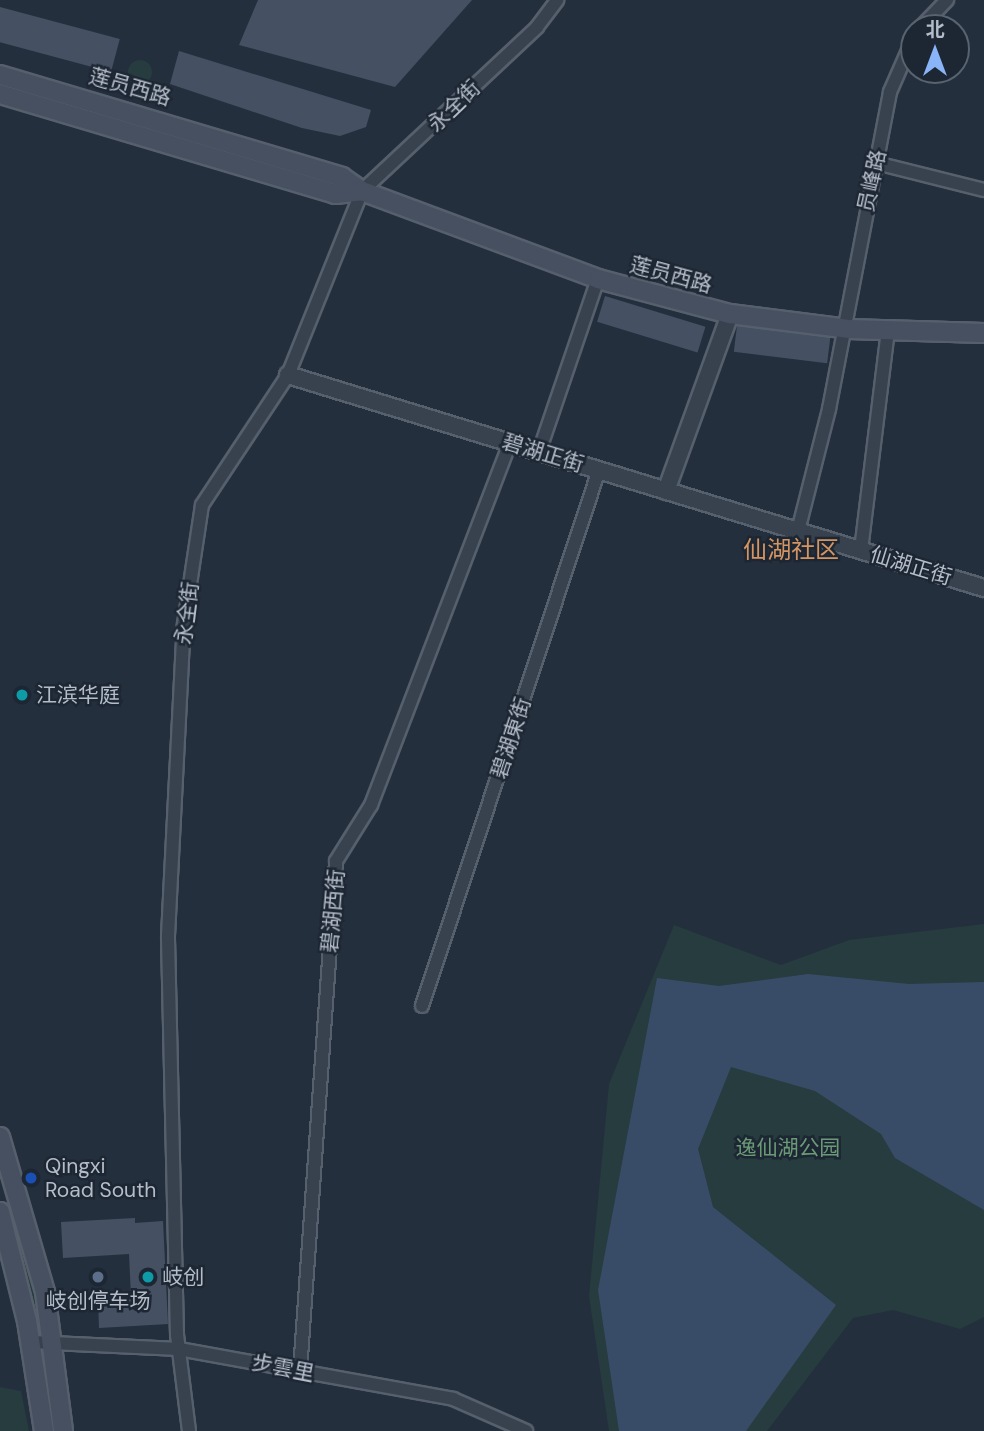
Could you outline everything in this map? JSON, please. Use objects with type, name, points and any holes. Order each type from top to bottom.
[{"type":"main road","name":"莲员西路","points":[[0,75],[342,177],[362,191],[598,279],[730,314],[842,328],[984,333]]},
{"type":"main road","name":"莲员西路","points":[[0,93],[335,194],[362,191]]},
{"type":"main road","points":[[0,1137],[21,1209],[52,1343],[63,1431]]},
{"type":"main road","points":[[21,1209],[0,1214],[31,1342],[44,1431]]},
{"type":"street","name":"永全街","points":[[189,1431],[179,1349],[168,936],[184,624],[202,505],[288,375],[362,191],[537,27],[557,0]]},
{"type":"street","points":[[934,14],[947,0]]},
{"type":"street","name":"员峰路","points":[[798,531],[890,92],[900,69]]},
{"type":"street","points":[[876,163],[984,190]]},
{"type":"street","points":[[539,452],[598,279]]},
{"type":"street","points":[[666,491],[730,314]]},
{"type":"street","points":[[861,550],[888,331]]},
{"type":"street","name":"碧湖正街","points":[[288,375],[798,531]]},
{"type":"street","name":"碧湖西街","points":[[300,1371],[336,861],[371,805],[510,443]]},
{"type":"street","name":"碧湖東街","points":[[422,1006],[599,470]]},
{"type":"street","name":"仙湖正街","points":[[798,531],[984,588]]},
{"type":"street","name":"步雲里","points":[[31,1342],[179,1349],[453,1399],[526,1431]]},
{"type":"green space","points":[[140,60],[148,64],[152,72],[148,80],[140,84],[132,80],[128,72],[132,64]]},
{"type":"green space","name":"逸仙湖公园","points":[[984,924],[984,1317],[960,1329],[893,1310],[853,1318],[767,1431],[609,1431],[589,1296],[609,1084],[674,925],[781,965],[849,940]]},
{"type":"green space","points":[[16,1223],[36,1292],[37,1327],[11,1224]]},
{"type":"green space","points":[[0,1387],[21,1391],[29,1431],[0,1431]]},
{"type":"water","points":[[808,974],[909,984],[984,982],[984,1210],[895,1158],[881,1134],[815,1091],[731,1067],[698,1149],[713,1207],[836,1305],[746,1431],[619,1431],[598,1290],[657,978],[719,986]]},
{"type":"building","points":[[258,0],[472,0],[395,87],[239,45]]},
{"type":"building","points":[[0,7],[120,39],[111,72],[0,42]]},
{"type":"building","points":[[179,51],[371,110],[366,127],[340,136],[302,128],[170,84]]},
{"type":"building","points":[[605,296],[705,327],[698,353],[597,322]]},
{"type":"building","points":[[737,326],[830,337],[827,363],[734,352]]},
{"type":"building","name":"岐创","points":[[135,1218],[135,1223],[163,1221],[168,1324],[99,1328],[98,1298],[131,1296],[129,1254],[63,1258],[61,1222]]},
{"type":"place","name":"江滨华庭","points":[[22,695]]},
{"type":"place","name":"Qingxi Road South","points":[[31,1178]]},
{"type":"place","name":"岐创停车场","points":[[98,1277]]},
{"type":"place","name":"岐创","points":[[148,1277]]},
{"type":"district","name":"仙湖社区","points":[[791,550]]}]
